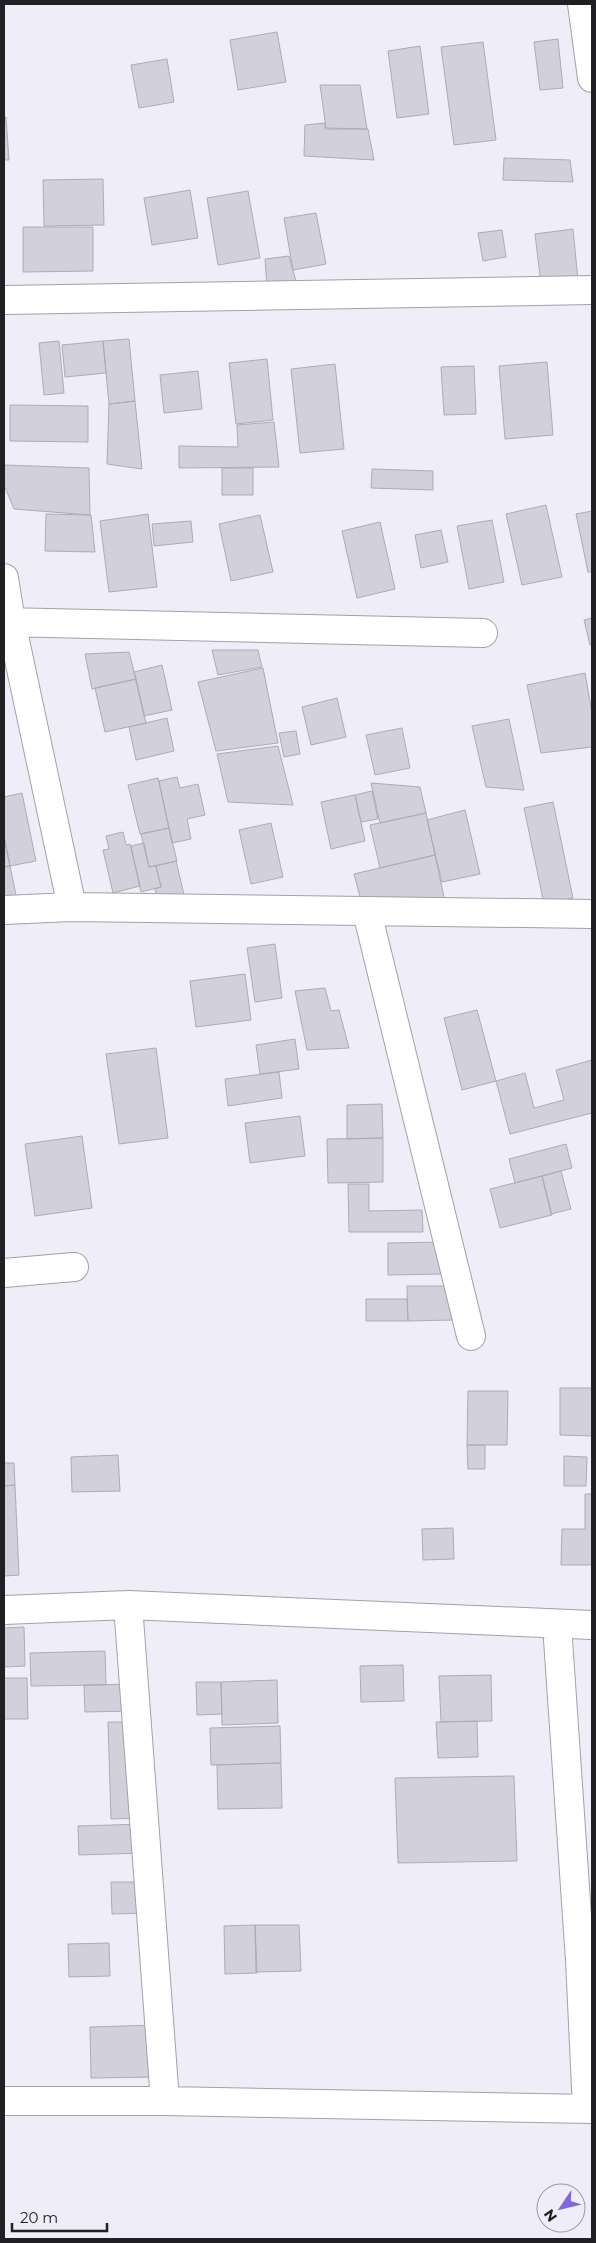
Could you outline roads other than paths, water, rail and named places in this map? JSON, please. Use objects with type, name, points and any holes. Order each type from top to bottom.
[{"type":"street","points":[[582,4],[592,78]]},
{"type":"street","points":[[4,300],[592,290]]},
{"type":"street","points":[[4,578],[7,622],[72,907]]},
{"type":"street","points":[[7,622],[483,634]]},
{"type":"street","points":[[4,910],[72,907],[592,914]]},
{"type":"street","points":[[367,912],[471,1336]]},
{"type":"street","points":[[4,1273],[74,1267]]},
{"type":"street","points":[[128,1606],[165,2101]]},
{"type":"street","points":[[4,1610],[128,1606],[592,1625]]},
{"type":"street","points":[[4,2101],[165,2101],[590,2109],[557,1625]]}]
